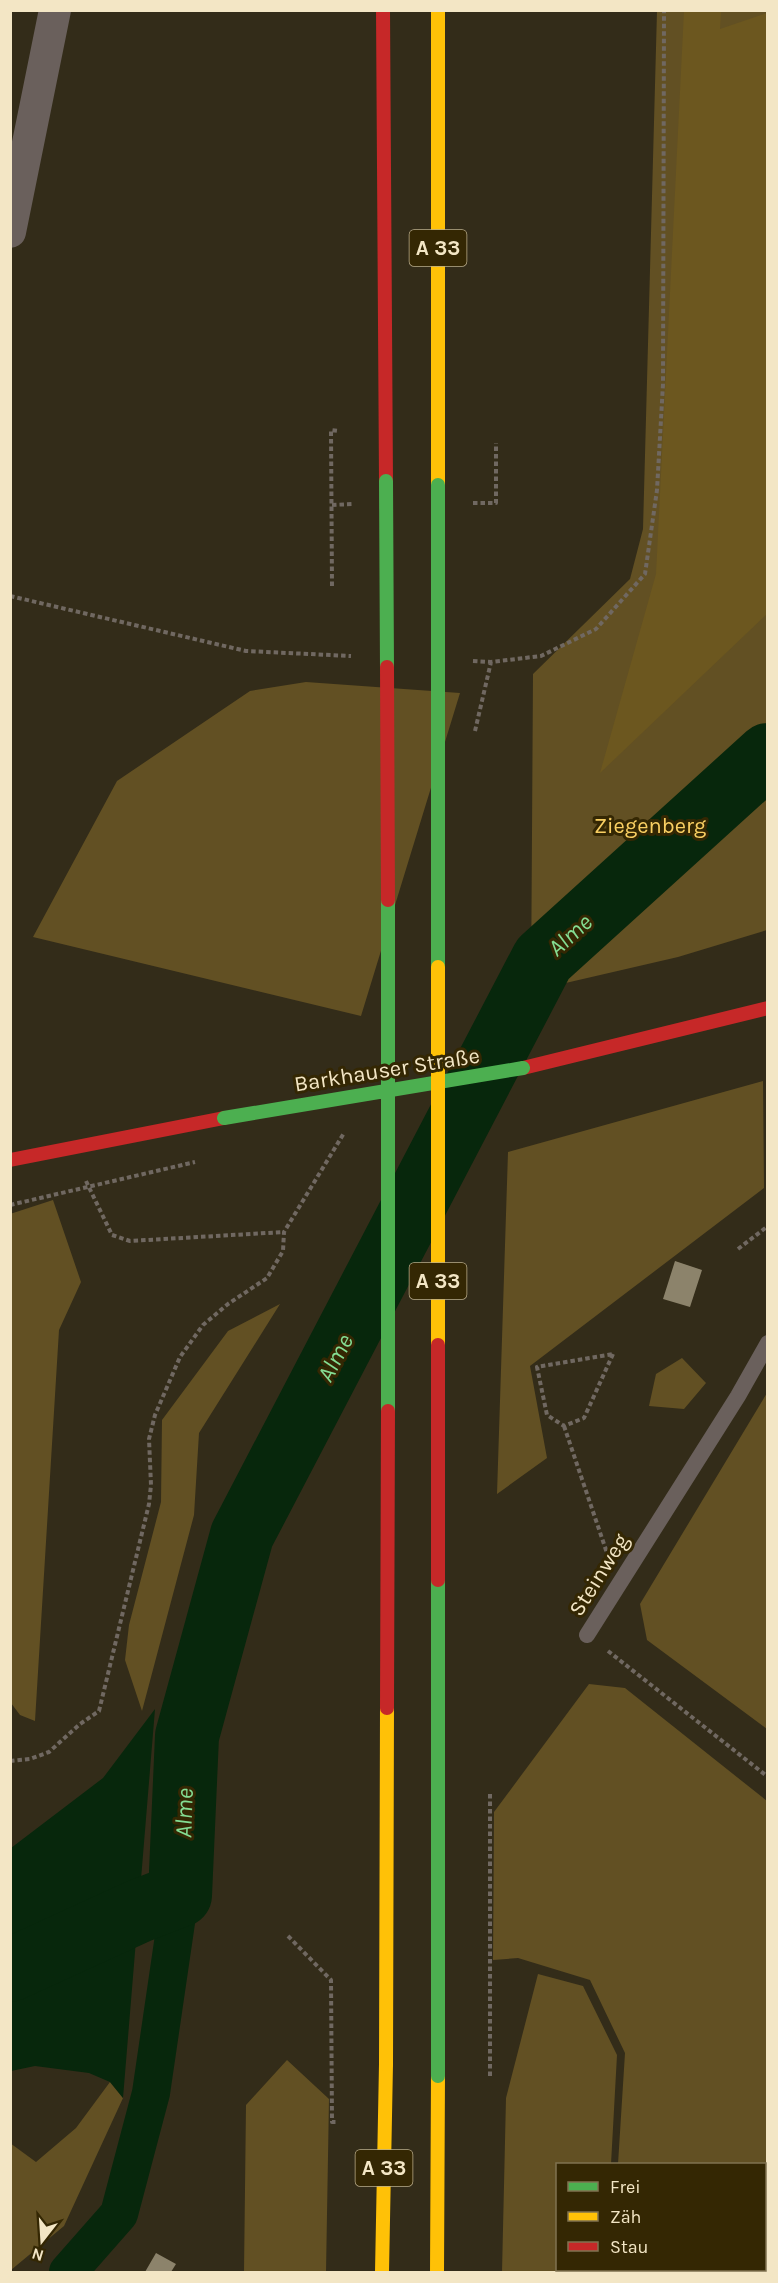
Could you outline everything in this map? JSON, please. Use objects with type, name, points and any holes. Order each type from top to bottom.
[{"type":"main road","name":"A 33","points":[[382,2272],[386,2064],[390,1278],[383,10]]},
{"type":"main road","name":"A 33","points":[[437,2272],[438,10]]},
{"type":"main road","name":"Barkhauser Straße","points":[[10,1160],[224,1118],[523,1068],[615,1044],[704,1026],[768,1008]]},
{"type":"street","points":[[10,232],[55,10]]},
{"type":"lane","name":"Steinweg","points":[[587,1635],[738,1396],[768,1343]]},
{"type":"path","points":[[468,661],[491,662],[541,656],[596,629],[645,574],[657,490],[663,384],[664,10]]},
{"type":"path","points":[[332,586],[331,430],[339,431]]},
{"type":"path","points":[[496,443],[496,503]]},
{"type":"path","points":[[10,596],[246,651],[362,656]]},
{"type":"path","points":[[10,1205],[200,1161]]},
{"type":"path","points":[[10,1761],[30,1759],[49,1752],[80,1724],[99,1712],[149,1504],[152,1485],[150,1439],[159,1405],[180,1357],[203,1325],[228,1304],[267,1278],[283,1251],[284,1232],[130,1241],[112,1235],[92,1196]]},
{"type":"path","points":[[738,1249],[768,1227]]},
{"type":"path","points":[[564,1426],[584,1418],[613,1354],[537,1367],[547,1415],[564,1426],[612,1567],[624,1576]]},
{"type":"path","name":"Steinweg","points":[[587,1635],[768,1777]]},
{"type":"path","points":[[490,1792],[490,2076]]},
{"type":"path","points":[[288,1936],[331,1980],[333,2122],[338,2122]]},
{"type":"green space","name":"Ziegenberg","points":[[657,11],[767,11],[767,930],[678,957],[531,991],[533,674],[630,579],[643,529]]},
{"type":"green space","points":[[306,682],[460,693],[361,1016],[33,937],[117,781],[250,691]]},
{"type":"green space","points":[[763,1081],[764,1188],[530,1366],[547,1458],[497,1494],[508,1152]]},
{"type":"green space","points":[[53,1200],[81,1282],[59,1330],[35,1721],[20,1715],[11,1703],[10,1214]]},
{"type":"green space","points":[[280,1304],[199,1433],[194,1515],[142,1711],[125,1660],[129,1625],[161,1502],[162,1420],[228,1331]]},
{"type":"green space","points":[[682,1358],[706,1383],[684,1409],[649,1406],[656,1374]]},
{"type":"green space","points":[[767,1393],[767,1729],[647,1640],[640,1604]]},
{"type":"green space","points":[[589,1684],[625,1688],[767,1801],[768,2248],[766,2252],[766,2163],[618,2163],[625,2053],[590,1980],[518,1958],[493,1960],[494,1812]]},
{"type":"green space","points":[[538,1974],[583,1986],[617,2055],[611,2163],[556,2163],[556,2271],[606,2272],[502,2272],[506,2098]]},
{"type":"green space","points":[[287,2060],[329,2099],[326,2272],[244,2272],[246,2105]]},
{"type":"green space","points":[[110,2082],[123,2098],[64,2226],[11,2270],[10,2143],[36,2162],[76,2128]]},
{"type":"green space","points":[[610,2271],[756,2271],[755,2272]]},
{"type":"shaded area","name":"Ziegenberg","points":[[684,11],[721,11],[720,29],[767,13],[767,614],[600,773],[656,574]]},
{"type":"shaded area","points":[[155,1709],[123,2098],[110,2082],[89,2073],[35,2066],[11,2071],[11,1848],[103,1778]]},
{"type":"building","points":[[675,1261],[702,1270],[690,1307],[663,1299]]},
{"type":"building","points":[[156,2253],[176,2264],[171,2272],[145,2272]]},
{"type":"waterway","name":"Alme","points":[[10,1970],[139,1911],[180,1895],[187,1736],[242,1535],[543,959],[768,755]]},
{"type":"waterway","points":[[68,2272],[119,2214],[151,2093],[180,1895]]},
{"type":"traffic: slow","points":[[438,10],[438,485]]},
{"type":"traffic: slow","points":[[438,967],[438,1345]]},
{"type":"traffic: slow","points":[[386,2064],[387,1708]]},
{"type":"traffic: slow","points":[[382,2272],[386,2064]]},
{"type":"traffic: slow","points":[[437,2272],[438,2076]]},
{"type":"traffic: jam","points":[[383,10],[386,481]]},
{"type":"traffic: jam","points":[[387,667],[388,900]]},
{"type":"traffic: jam","points":[[523,1068],[768,1008]]},
{"type":"traffic: jam","points":[[10,1160],[224,1118]]},
{"type":"traffic: jam","points":[[438,1345],[438,1580]]},
{"type":"traffic: jam","points":[[387,1708],[388,1411]]},
{"type":"traffic: fast","points":[[386,481],[387,667]]},
{"type":"traffic: fast","points":[[438,485],[438,967]]},
{"type":"traffic: fast","points":[[388,900],[388,1411]]},
{"type":"traffic: fast","points":[[224,1118],[523,1068]]},
{"type":"traffic: fast","points":[[438,1580],[438,2076]]}]
